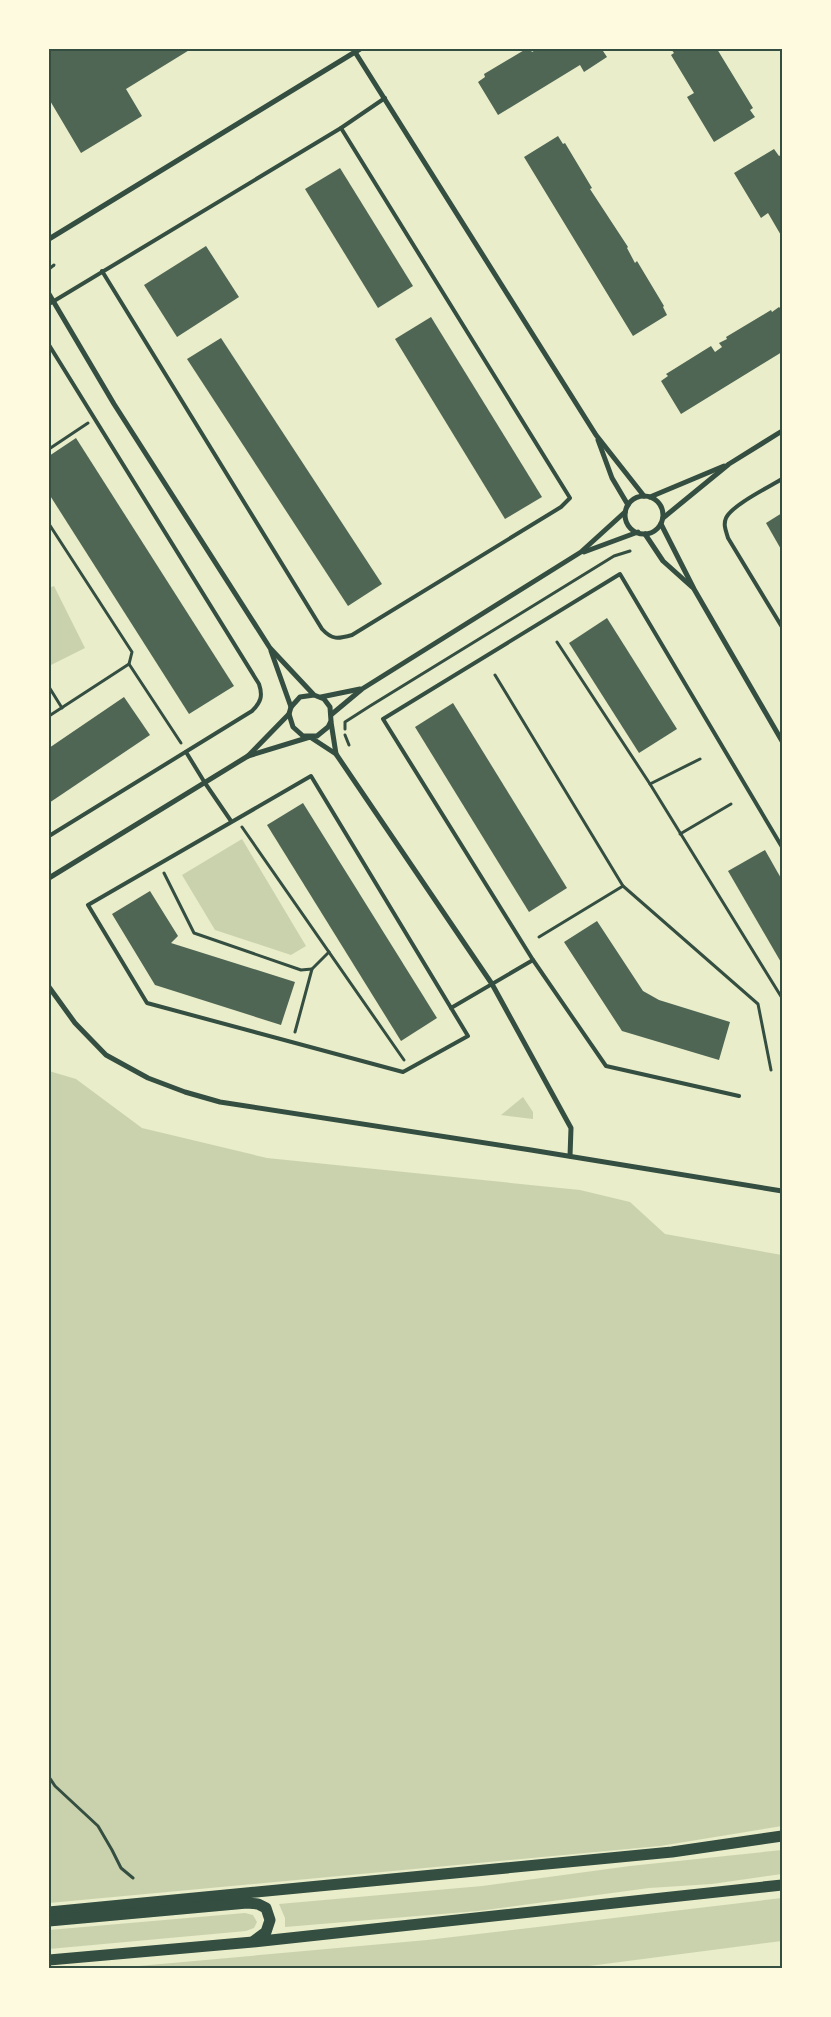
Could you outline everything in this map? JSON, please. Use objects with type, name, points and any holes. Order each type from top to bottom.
[{"type":"main road","points":[[49,1912],[672,1852],[782,1836]]},
{"type":"main road","points":[[49,1960],[253,1942],[782,1885]]},
{"type":"main road","points":[[49,1921],[247,1903],[258,1904],[266,1908],[270,1920],[266,1932],[253,1942]]},
{"type":"street","points":[[49,239],[360,49]]},
{"type":"street","points":[[355,52],[596,435],[644,496]]},
{"type":"street","points":[[49,294],[50,303],[270,648],[314,695]]},
{"type":"street","points":[[650,497],[729,464],[782,432]]},
{"type":"street","points":[[596,435],[612,478],[628,505]]},
{"type":"street","points":[[625,512],[628,524],[638,532],[644,534],[651,532],[729,464]]},
{"type":"street","points":[[332,714],[362,689],[581,552],[625,512],[628,505],[638,497],[644,496],[650,497],[660,505],[662,521],[694,589],[782,741]]},
{"type":"street","points":[[581,552],[638,532]]},
{"type":"street","points":[[644,534],[662,561],[694,589]]},
{"type":"street","points":[[270,648],[291,707]]},
{"type":"street","points":[[321,697],[362,689]]},
{"type":"street","points":[[336,754],[331,721],[332,714],[326,701],[314,695],[300,697],[291,707],[290,721],[297,732],[310,737],[336,754],[492,984],[571,1128],[570,1156]]},
{"type":"street","points":[[49,878],[248,756],[289,714]]},
{"type":"street","points":[[248,756],[323,732],[331,721]]},
{"type":"street","points":[[49,987],[75,1023],[106,1055],[148,1078],[185,1092],[243,1107],[782,1190]]},
{"type":"lane","points":[[50,303],[341,128],[385,98]]},
{"type":"lane","points":[[102,271],[322,629],[328,636],[338,640],[352,635],[561,506],[570,498],[341,128]]},
{"type":"lane","points":[[49,345],[259,684],[262,694],[260,704],[252,711],[49,836]]},
{"type":"lane","points":[[782,479],[735,508],[727,516],[724,525],[728,538],[782,627]]},
{"type":"lane","points":[[739,1096],[606,1066],[532,960],[382,719],[620,574],[782,847]]},
{"type":"lane","points":[[186,752],[205,783],[233,820]]},
{"type":"lane","points":[[311,776],[468,1036],[410,1070],[403,1072],[292,1044],[148,1003],[88,905],[159,864],[311,776]]},
{"type":"lane","points":[[451,1008],[532,960]]},
{"type":"path","points":[[49,269],[54,265]]},
{"type":"path","points":[[49,448],[95,419]]},
{"type":"path","points":[[49,524],[132,652],[129,664],[49,716]]},
{"type":"path","points":[[349,744],[346,737],[345,722],[614,556],[630,551]]},
{"type":"path","points":[[557,642],[650,784],[782,998]]},
{"type":"path","points":[[129,664],[186,752]]},
{"type":"path","points":[[495,676],[623,886],[758,1004],[771,1070]]},
{"type":"path","points":[[49,687],[62,708]]},
{"type":"path","points":[[650,784],[700,759]]},
{"type":"path","points":[[680,834],[731,804]]},
{"type":"path","points":[[233,820],[329,952],[410,1070]]},
{"type":"path","points":[[159,864],[194,933],[302,970],[312,968],[329,952]]},
{"type":"path","points":[[540,938],[623,886]]},
{"type":"path","points":[[292,1044],[312,968]]},
{"type":"path","points":[[49,1777],[55,1786],[98,1826],[121,1868],[132,1878]]},
{"type":"green space","points":[[54,586],[85,648],[49,666],[49,588]]},
{"type":"green space","points":[[242,839],[306,946],[291,955],[215,930],[182,875]]},
{"type":"green space","points":[[49,1071],[76,1079],[142,1128],[267,1158],[580,1190],[630,1202],[665,1234],[782,1255],[782,1826],[660,1846],[49,1903]]},
{"type":"green space","points":[[523,1097],[533,1112],[533,1119],[501,1115]]},
{"type":"green space","points":[[782,1850],[782,1874],[712,1884],[649,1888],[478,1911],[285,1927],[285,1918],[279,1904],[482,1886],[630,1866]]},
{"type":"green space","points":[[782,1898],[782,1941],[574,1968],[116,1968],[427,1940]]},
{"type":"green space","points":[[245,1913],[253,1915],[257,1922],[254,1928],[246,1931],[49,1949],[49,1930]]},
{"type":"building","points":[[49,49],[191,49],[126,89],[142,116],[81,153],[49,99]]},
{"type":"building","points":[[526,49],[530,49],[532,52],[537,49],[606,49],[603,51],[607,57],[584,72],[580,65],[498,115],[478,82],[485,77],[484,74]]},
{"type":"building","points":[[671,49],[717,49],[753,108],[750,110],[755,117],[714,142],[687,97],[694,93],[671,55],[674,53]]},
{"type":"building","points":[[558,136],[563,144],[565,143],[592,188],[590,189],[628,247],[635,263],[637,261],[664,306],[667,315],[633,336],[524,157]]},
{"type":"building","points":[[774,149],[782,157],[782,237],[768,213],[761,218],[734,173]]},
{"type":"building","points":[[340,168],[413,286],[378,308],[305,189]]},
{"type":"building","points":[[206,246],[239,297],[177,337],[144,285]]},
{"type":"building","points":[[779,307],[782,308],[782,352],[681,414],[661,381],[668,376],[666,374],[711,346],[715,352],[722,347],[719,343],[727,339],[726,337]]},
{"type":"building","points":[[431,317],[542,497],[505,519],[395,339]]},
{"type":"building","points":[[221,338],[382,584],[348,606],[187,359]]},
{"type":"building","points":[[76,438],[234,686],[189,714],[49,494],[49,456]]},
{"type":"building","points":[[782,513],[782,551],[766,523]]},
{"type":"building","points":[[607,618],[677,729],[639,753],[569,643]]},
{"type":"building","points":[[124,697],[150,735],[49,803],[49,748]]},
{"type":"building","points":[[453,703],[567,888],[529,912],[415,727]]},
{"type":"building","points":[[303,803],[437,1018],[401,1041],[267,825]]},
{"type":"building","points":[[765,850],[782,880],[782,964],[728,871]]},
{"type":"building","points":[[150,891],[178,936],[171,943],[295,982],[281,1025],[155,985],[112,914]]},
{"type":"building","points":[[597,921],[643,991],[659,1000],[730,1022],[719,1060],[622,1031],[564,942]]}]
